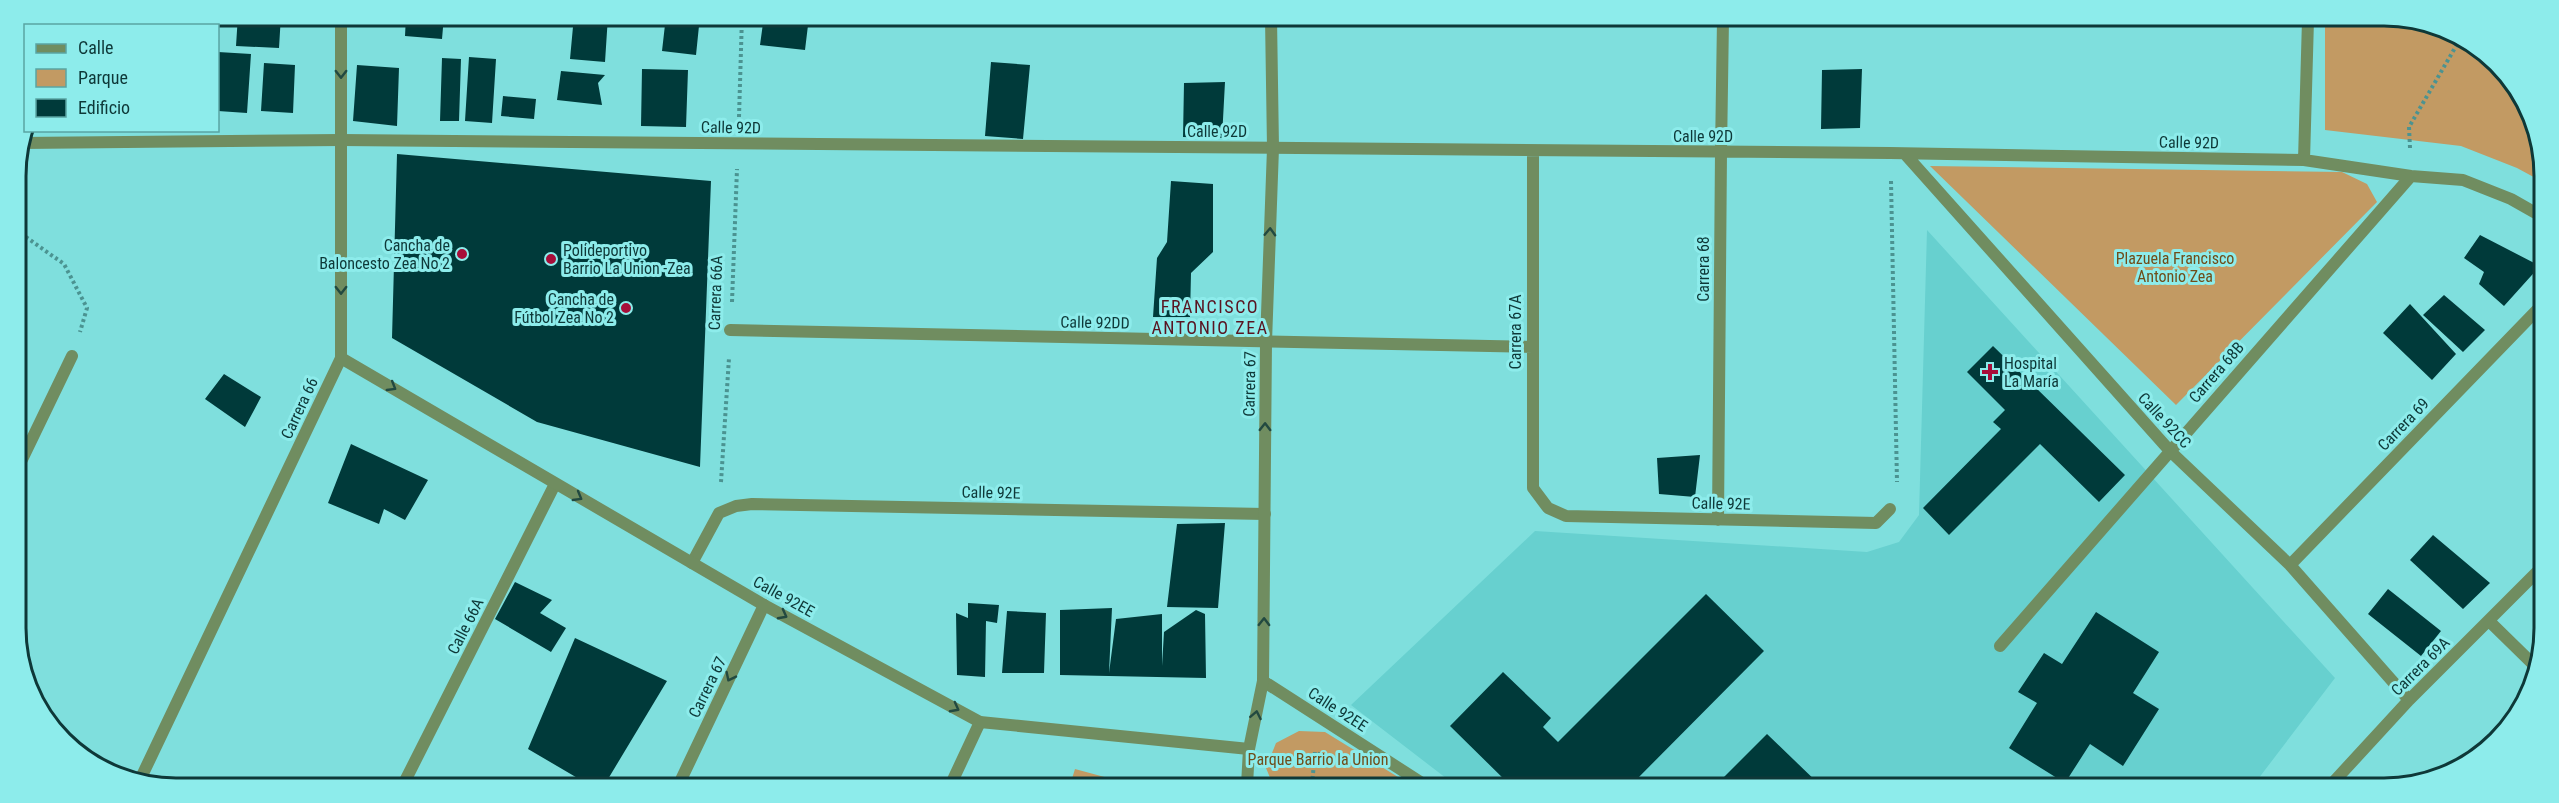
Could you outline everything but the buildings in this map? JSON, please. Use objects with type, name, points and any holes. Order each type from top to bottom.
[{"type":"street","name":"Carrera 66","points":[[143,773],[341,358],[341,26]]},
{"type":"street","name":"Carrera 67","points":[[1249,749],[1263,681],[1266,342],[1273,148],[1271,26]]},
{"type":"street","name":"Carrera 68","points":[[1718,520],[1723,26]]},
{"type":"street","points":[[2304,160],[2308,26]]},
{"type":"street","name":"Calle 92D","points":[[30,143],[341,140],[1890,153],[2304,160],[2411,176],[2463,180],[2511,199],[2534,212]]},
{"type":"street","name":"Carrera 67A","points":[[1533,151],[1533,488],[1548,508]]},
{"type":"street","name":"Calle 92CC","points":[[1905,154],[2170,451],[2290,564],[2409,700]]},
{"type":"street","name":"Carrera 68B","points":[[2000,646],[2411,176]]},
{"type":"street","name":"Carrera 69","points":[[2290,564],[2534,313]]},
{"type":"street","name":"Calle 92DD","points":[[730,330],[1532,347]]},
{"type":"street","points":[[26,451],[72,356]]},
{"type":"street","name":"Calle 92EE","points":[[341,358],[764,605],[980,722],[1249,749]]},
{"type":"street","name":"Calle 66A","points":[[407,778],[555,484]]},
{"type":"street","name":"Calle 92E","points":[[719,513],[736,506],[752,504],[1264,514]]},
{"type":"street","name":"Calle 92E","points":[[1548,508],[1566,516],[1876,523],[1890,509]]},
{"type":"street","points":[[692,563],[719,513]]},
{"type":"street","name":"Carrera 69A","points":[[2338,777],[2409,700],[2534,575]]},
{"type":"street","name":"Carrera 67","points":[[682,778],[764,605]]},
{"type":"street","points":[[2489,621],[2529,660]]},
{"type":"street","name":"Calle 92EE","points":[[1263,681],[1413,777]]},
{"type":"street","points":[[954,778],[980,722]]},
{"type":"street","points":[[1247,778],[1249,749]]},
{"type":"path","name":"Carrera 66A","points":[[719,513],[730,330],[742,26]]},
{"type":"path","points":[[2411,176],[2409,128],[2457,45]]},
{"type":"path","points":[[1890,153],[1898,485],[1890,509]]},
{"type":"path","points":[[26,237],[64,264],[87,308],[72,356]]},
{"type":"path","points":[[1313,777],[1315,752],[1334,763]]},
{"type":"shaded area","name":"Hospital La María","points":[[1927,230],[2335,678],[2260,777],[1445,777],[1351,705],[1535,531],[1867,552],[1899,542],[1919,515]]},
{"type":"green space","points":[[2325,26],[2403,27],[2422,31],[2441,37],[2475,57],[2502,84],[2522,118],[2531,147],[2534,177],[2461,146],[2325,130]]},
{"type":"green space","name":"Plazuela Francisco Antonio Zea","points":[[1930,166],[2342,172],[2367,184],[2377,202],[2176,405]]},
{"type":"green space","name":"Parque Barrio la Union","points":[[1299,731],[1325,732],[1399,777],[1270,778],[1266,768],[1276,743]]},
{"type":"green space","points":[[1075,769],[1107,778],[1072,778]]},
{"type":"place","name":"Cancha de Baloncesto Zea No 2","points":[[462,254]]},
{"type":"place","name":"Polideportivo Barrio La Union -Zea","points":[[551,259]]},
{"type":"place","name":"Cancha de Fútbol Zea No 2","points":[[626,308]]},
{"type":"place","name":"Hospital La María","points":[[1990,372]]},
{"type":"district","name":"FRANCISCO ANTONIO ZEA","points":[[1210,317]]}]
